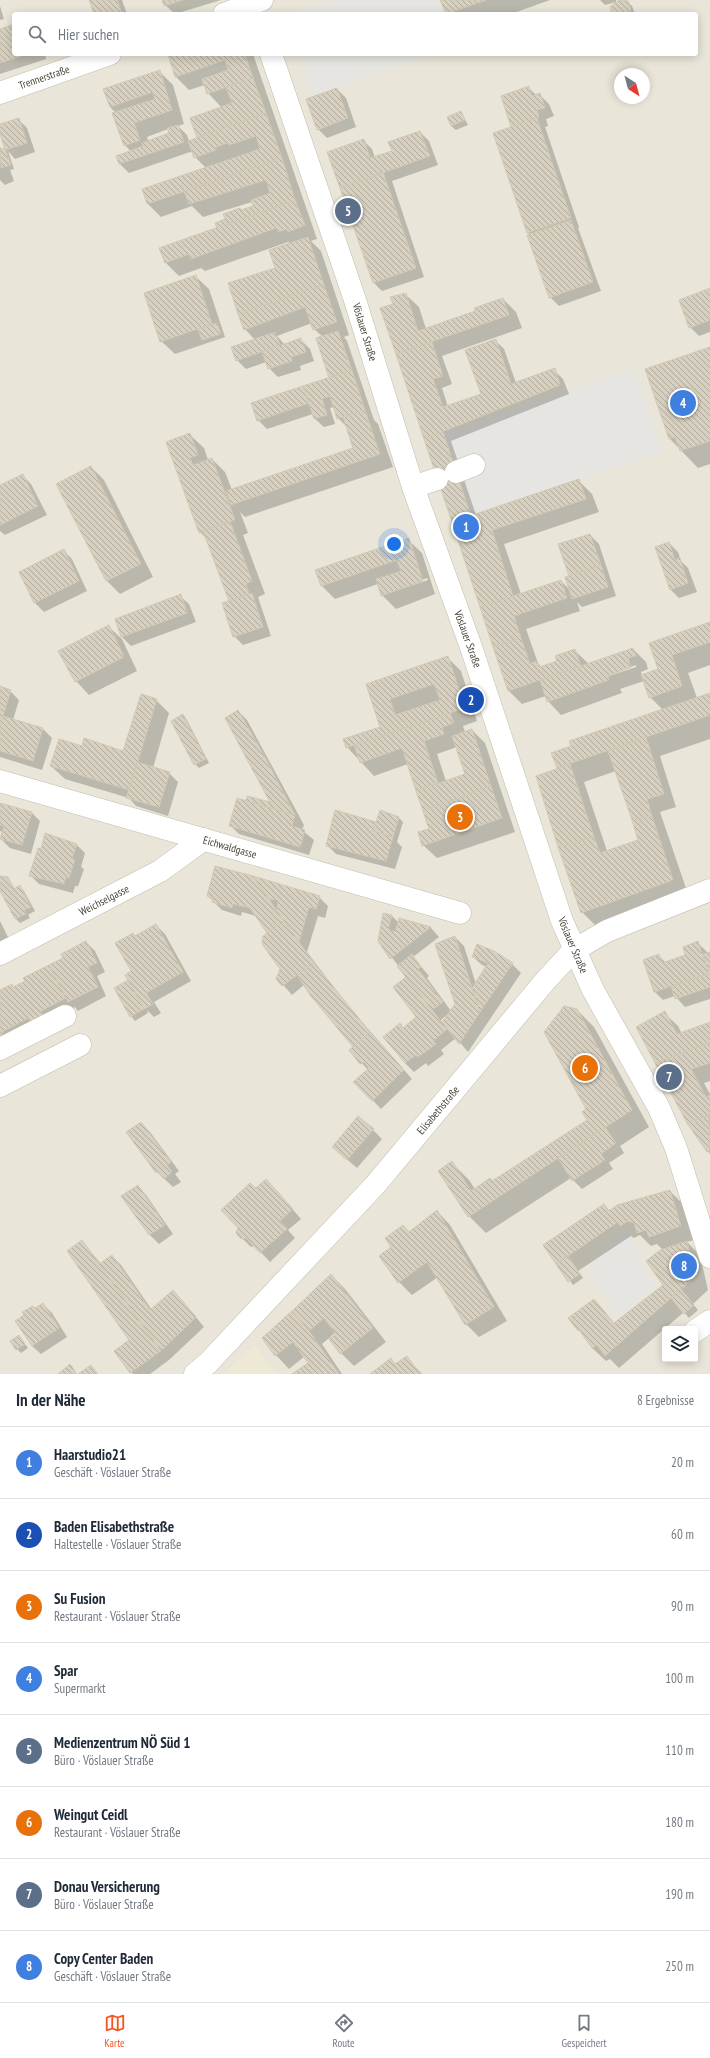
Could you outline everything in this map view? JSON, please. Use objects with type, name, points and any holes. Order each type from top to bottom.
[{"type":"street","points":[[230,12],[256,4]]},
{"type":"street","name":"Trennerstraße","points":[[0,93],[104,56]]},
{"type":"street","name":"Vöslauer Straße","points":[[272,56],[355,300],[413,487],[471,647],[562,921],[593,990],[659,1108],[676,1148],[710,1257]]},
{"type":"street","points":[[413,487],[456,472]]},
{"type":"street","name":"Eichwaldgasse","points":[[0,781],[460,913]]},
{"type":"street","name":"Weichselgasse","points":[[0,954],[160,871],[204,839]]},
{"type":"street","name":"Elisabethstraße","points":[[195,1374],[208,1364],[376,1184],[546,980],[574,950],[607,931],[710,890]]},
{"type":"street","points":[[0,1049],[66,1016]]},
{"type":"street","points":[[0,1086],[80,1046]]},
{"type":"street","points":[[698,1329],[710,1321]]},
{"type":"shaded area","points":[[0,0],[710,0],[710,1374],[0,1374]]},
{"type":"shaded area","points":[[333,0],[438,0],[442,12],[299,12]]},
{"type":"shaded area","points":[[300,56],[426,56],[314,96]]},
{"type":"shaded area","points":[[634,369],[662,452],[471,516],[443,432]]},
{"type":"shaded area","points":[[626,1230],[643,1262],[643,1268],[657,1286],[618,1318],[587,1266],[614,1247],[612,1240]]},
{"type":"shaded area","points":[[255,1345],[277,1374],[223,1374]]},
{"type":"building","points":[[89,0],[117,0],[121,12],[93,12]]},
{"type":"building","points":[[162,0],[183,0],[164,6]]},
{"type":"building","points":[[440,0],[486,0],[452,12],[445,12]]},
{"type":"building","points":[[619,0],[628,1],[631,10],[630,12],[611,12],[610,7]]},
{"type":"building","points":[[12,25],[12,56],[21,56],[0,63],[0,29]]},
{"type":"building","points":[[169,56],[246,56],[253,78],[207,94],[202,79],[228,70],[225,60],[175,77]]},
{"type":"building","points":[[160,70],[172,110],[134,123],[140,140],[124,146],[112,113],[155,99],[153,92],[110,107],[103,89]]},
{"type":"building","points":[[253,78],[266,113],[197,138],[190,118],[232,103],[226,87]]},
{"type":"building","points":[[529,86],[532,96],[540,93],[545,108],[537,110],[539,117],[511,127],[501,96]]},
{"type":"building","points":[[337,88],[348,118],[317,130],[306,99]]},
{"type":"building","points":[[461,111],[465,120],[451,126],[447,117]]},
{"type":"building","points":[[266,113],[282,158],[147,204],[142,189],[260,149],[256,136],[229,145],[228,143],[216,147],[216,150],[194,158],[188,141]]},
{"type":"building","points":[[19,118],[27,143],[5,150],[0,134],[0,124]]},
{"type":"building","points":[[537,118],[571,218],[527,233],[493,133]]},
{"type":"building","points":[[178,125],[184,142],[119,164],[116,156],[143,146],[142,143],[169,133],[167,128]]},
{"type":"building","points":[[420,131],[430,156],[340,188],[327,152],[364,139],[370,158],[392,151],[388,142]]},
{"type":"building","points":[[5,148],[11,165],[1,168],[0,150]]},
{"type":"building","points":[[282,158],[295,200],[217,228],[215,223],[225,219],[223,214],[240,208],[241,210],[253,206],[251,200],[270,193],[266,180],[189,204],[184,191]]},
{"type":"building","points":[[383,172],[416,268],[373,283],[340,188]]},
{"type":"building","points":[[295,200],[305,225],[288,232],[287,229],[278,232],[276,228],[191,259],[189,254],[165,263],[159,248]]},
{"type":"building","points":[[571,220],[593,282],[549,298],[527,235]]},
{"type":"building","points":[[308,237],[324,285],[238,314],[228,283],[275,268],[269,250]]},
{"type":"building","points":[[196,275],[212,324],[160,342],[144,293]]},
{"type":"building","points":[[324,285],[337,322],[313,330],[305,307],[244,330],[238,314]]},
{"type":"building","points":[[710,288],[710,320],[689,328],[679,300]]},
{"type":"building","points":[[406,293],[418,331],[475,311],[474,308],[503,298],[509,315],[396,354],[380,308],[393,304],[390,297]]},
{"type":"building","points":[[217,323],[221,334],[202,340],[198,329]]},
{"type":"building","points":[[338,331],[352,370],[329,378],[316,338]]},
{"type":"building","points":[[275,332],[280,345],[236,361],[231,347]]},
{"type":"building","points":[[301,338],[306,352],[291,357],[292,361],[268,369],[262,352]]},
{"type":"building","points":[[496,339],[511,384],[555,368],[560,385],[424,439],[396,354],[432,342],[443,376],[433,379],[443,407],[481,394],[465,350]]},
{"type":"building","points":[[710,347],[710,441],[680,451],[675,437],[669,439],[645,369]]},
{"type":"building","points":[[352,370],[365,410],[337,419],[330,396],[322,399],[327,415],[314,419],[303,386]]},
{"type":"building","points":[[303,386],[309,403],[257,421],[251,403]]},
{"type":"building","points":[[365,410],[380,454],[231,505],[226,491],[353,448],[343,417]]},
{"type":"building","points":[[443,432],[471,516],[452,522],[424,439]]},
{"type":"building","points":[[190,433],[198,455],[190,458],[193,465],[212,458],[235,520],[199,533],[166,442]]},
{"type":"building","points":[[91,466],[141,564],[106,581],[56,484]]},
{"type":"building","points":[[23,474],[38,506],[0,525],[0,485]]},
{"type":"building","points":[[579,479],[586,499],[492,530],[513,596],[480,607],[452,522]]},
{"type":"building","points":[[230,521],[252,581],[246,584],[249,594],[229,601],[203,531]]},
{"type":"building","points":[[590,534],[601,565],[569,576],[558,544]]},
{"type":"building","points":[[409,538],[423,581],[381,596],[376,579],[401,571],[397,560],[321,586],[315,570]]},
{"type":"building","points":[[669,542],[675,560],[680,558],[688,583],[670,590],[655,547]]},
{"type":"building","points":[[64,549],[79,581],[34,603],[19,572]]},
{"type":"building","points":[[601,565],[608,587],[572,599],[565,577]]},
{"type":"building","points":[[561,580],[567,598],[514,616],[521,638],[493,647],[480,607]]},
{"type":"building","points":[[252,593],[263,627],[233,637],[222,603]]},
{"type":"building","points":[[181,594],[187,613],[121,637],[115,619]]},
{"type":"building","points":[[710,622],[710,642],[672,655],[682,686],[649,698],[641,675],[658,669],[649,643]]},
{"type":"building","points":[[109,625],[124,657],[75,682],[58,651]]},
{"type":"building","points":[[521,638],[530,664],[537,661],[539,667],[557,661],[555,656],[575,649],[581,666],[508,691],[493,647]]},
{"type":"building","points":[[633,648],[636,656],[628,658],[631,667],[608,676],[609,680],[547,702],[540,680]]},
{"type":"building","points":[[448,656],[465,708],[346,748],[343,739],[380,727],[366,684]],"holes":[[[434,684],[440,700],[395,715],[390,699]]]},
{"type":"building","points":[[0,686],[11,690],[0,725]]},
{"type":"building","points":[[710,693],[710,715],[557,768],[551,753],[571,746],[569,741]]},
{"type":"building","points":[[141,694],[157,699],[129,790],[50,766],[59,739],[82,746],[84,738],[123,751]]},
{"type":"building","points":[[238,710],[265,757],[250,765],[225,718]]},
{"type":"building","points":[[450,713],[454,723],[442,727],[444,734],[424,741],[438,783],[416,791],[402,748],[360,763],[354,745]]},
{"type":"building","points":[[183,714],[206,759],[194,765],[171,721]]},
{"type":"building","points":[[3,716],[43,728],[33,761],[0,751],[0,725]]},
{"type":"building","points":[[472,729],[491,786],[423,811],[416,791],[465,774],[452,736]]},
{"type":"building","points":[[646,737],[664,794],[647,799],[652,816],[632,820],[608,751]]},
{"type":"building","points":[[265,757],[295,815],[246,801],[247,796],[270,802],[250,765]]},
{"type":"building","points":[[137,762],[170,772],[159,807],[126,798]]},
{"type":"building","points":[[570,764],[594,837],[558,847],[536,776]]},
{"type":"building","points":[[491,786],[502,818],[422,846],[418,832],[429,829],[423,811]]},
{"type":"building","points":[[237,798],[295,815],[292,826],[305,830],[300,847],[229,826]]},
{"type":"building","points":[[0,803],[32,812],[22,845],[0,839],[4,826],[0,825]]},
{"type":"building","points":[[335,810],[376,822],[373,831],[393,837],[386,861],[326,846]]},
{"type":"building","points":[[380,810],[399,817],[393,837],[373,831]]},
{"type":"building","points":[[652,816],[673,880],[581,913],[558,847],[594,837],[600,853],[638,840],[632,820]]},
{"type":"building","points":[[45,833],[77,844],[72,859],[75,860],[69,878],[66,877],[64,884],[29,876],[38,848],[41,849]]},
{"type":"building","points":[[215,866],[253,876],[284,921],[267,933],[250,908],[233,904],[232,908],[212,902],[213,899],[207,896]]},
{"type":"building","points":[[0,876],[8,877],[14,889],[20,885],[31,907],[24,910],[26,914],[15,919],[0,891]]},
{"type":"building","points":[[253,876],[320,896],[316,909],[309,907],[299,942],[277,911],[278,900],[269,899]]},
{"type":"building","points":[[383,913],[392,915],[388,929],[395,932],[399,918],[431,927],[390,959],[378,941]]},
{"type":"building","points":[[284,921],[314,963],[282,986],[276,979],[280,969],[262,944],[263,936]]},
{"type":"building","points":[[156,924],[183,972],[146,993],[153,1004],[144,1009],[125,975],[131,971],[115,943],[133,933],[135,936]]},
{"type":"building","points":[[455,936],[480,1012],[459,1044],[442,1022],[455,1004],[435,944]]},
{"type":"building","points":[[86,941],[97,963],[88,967],[98,987],[68,1002],[49,965],[63,958],[61,954]]},
{"type":"building","points":[[698,941],[709,974],[654,992],[643,960],[659,954],[662,963],[685,955],[683,947]]},
{"type":"building","points":[[477,944],[494,951],[513,963],[480,1012],[472,988],[488,963],[472,957]]},
{"type":"building","points":[[710,952],[710,973],[709,974],[703,954]]},
{"type":"building","points":[[412,954],[421,967],[418,969],[443,1002],[432,1010],[397,966]]},
{"type":"building","points":[[314,963],[370,1032],[353,1047],[310,995],[297,975]]},
{"type":"building","points":[[49,965],[66,998],[41,1011],[43,1016],[30,1022],[28,1018],[2,1032],[4,1036],[0,1038],[0,990],[12,984],[13,987],[25,981],[23,978]]},
{"type":"building","points":[[710,973],[710,987],[675,999],[671,986]]},
{"type":"building","points":[[406,977],[447,1029],[433,1041],[436,1044],[418,1057],[416,1055],[405,1063],[383,1037],[400,1023],[403,1028],[416,1017],[393,987]]},
{"type":"building","points":[[128,980],[144,1009],[130,1017],[114,988]]},
{"type":"building","points":[[564,1006],[577,1009],[632,1110],[468,1217],[438,1171],[452,1161],[471,1191],[490,1178],[492,1181],[587,1120],[582,1112],[586,1109],[544,1032]]},
{"type":"building","points":[[665,1011],[677,1034],[710,1022],[710,1043],[655,1063],[636,1027]]},
{"type":"building","points":[[370,1032],[404,1070],[372,1101],[353,1082],[369,1068],[364,1062],[360,1064],[349,1050]]},
{"type":"building","points":[[710,1043],[710,1063],[691,1069],[706,1097],[710,1095],[710,1115],[687,1123],[655,1063]]},
{"type":"building","points":[[709,1115],[710,1150],[707,1152],[687,1123]]},
{"type":"building","points":[[358,1116],[374,1129],[347,1160],[332,1147]]},
{"type":"building","points":[[141,1122],[171,1162],[167,1165],[172,1172],[164,1179],[158,1171],[156,1173],[126,1132]]},
{"type":"building","points":[[605,1127],[616,1143],[601,1154],[605,1160],[572,1181],[558,1158]]},
{"type":"building","points":[[266,1179],[293,1209],[280,1221],[287,1229],[260,1253],[246,1238],[241,1239],[236,1233],[238,1228],[221,1210],[250,1183],[256,1188]]},
{"type":"building","points":[[138,1185],[165,1225],[149,1235],[121,1196]]},
{"type":"building","points":[[670,1190],[681,1226],[649,1237],[646,1230],[637,1233],[634,1223],[628,1221],[620,1226],[618,1222],[556,1264],[543,1245],[604,1204],[609,1211],[617,1205]]},
{"type":"building","points":[[437,1210],[494,1307],[465,1325],[427,1262],[398,1283],[379,1256],[391,1247],[385,1238],[403,1225],[409,1232]]},
{"type":"building","points":[[82,1240],[161,1351],[130,1373],[114,1351],[129,1340],[67,1251]]},
{"type":"building","points":[[687,1241],[695,1277],[605,1356],[597,1345],[592,1348],[580,1330],[578,1331],[568,1318],[594,1299],[614,1323],[663,1285],[646,1261],[660,1250]]},
{"type":"building","points":[[112,1255],[150,1310],[173,1290],[196,1317],[161,1351],[99,1264]]},
{"type":"building","points":[[567,1255],[580,1274],[568,1282],[556,1264]]},
{"type":"building","points":[[331,1274],[373,1328],[340,1354],[329,1339],[336,1334],[324,1318],[309,1331],[292,1311]]},
{"type":"building","points":[[681,1289],[694,1305],[684,1314],[671,1298]]},
{"type":"building","points":[[43,1303],[59,1328],[32,1346],[15,1321],[24,1315],[22,1312],[33,1306],[35,1308]]},
{"type":"building","points":[[292,1311],[309,1331],[339,1374],[292,1374],[308,1363],[293,1342],[275,1356],[262,1338]]},
{"type":"building","points":[[19,1335],[25,1344],[16,1350],[10,1341]]},
{"type":"building","points":[[407,1356],[420,1374],[370,1374],[391,1358],[395,1364]]},
{"type":"building","points":[[70,1364],[77,1374],[58,1374]]},
{"type":"building","points":[[91,1365],[98,1374],[78,1374]]},
{"type":"place","name":"Medienzentrum NÖ Süd 1","points":[[348,211]]},
{"type":"place","name":"Spar","points":[[683,403]]},
{"type":"place","name":"Haarstudio21","points":[[466,527]]},
{"type":"place","name":"Baden Elisabethstraße","points":[[471,700]]},
{"type":"place","name":"Su Fusion","points":[[460,817]]},
{"type":"place","name":"Weingut Ceidl","points":[[585,1068]]},
{"type":"place","name":"Donau Versicherung","points":[[669,1077]]},
{"type":"place","name":"Copy Center Baden","points":[[684,1266]]}]
